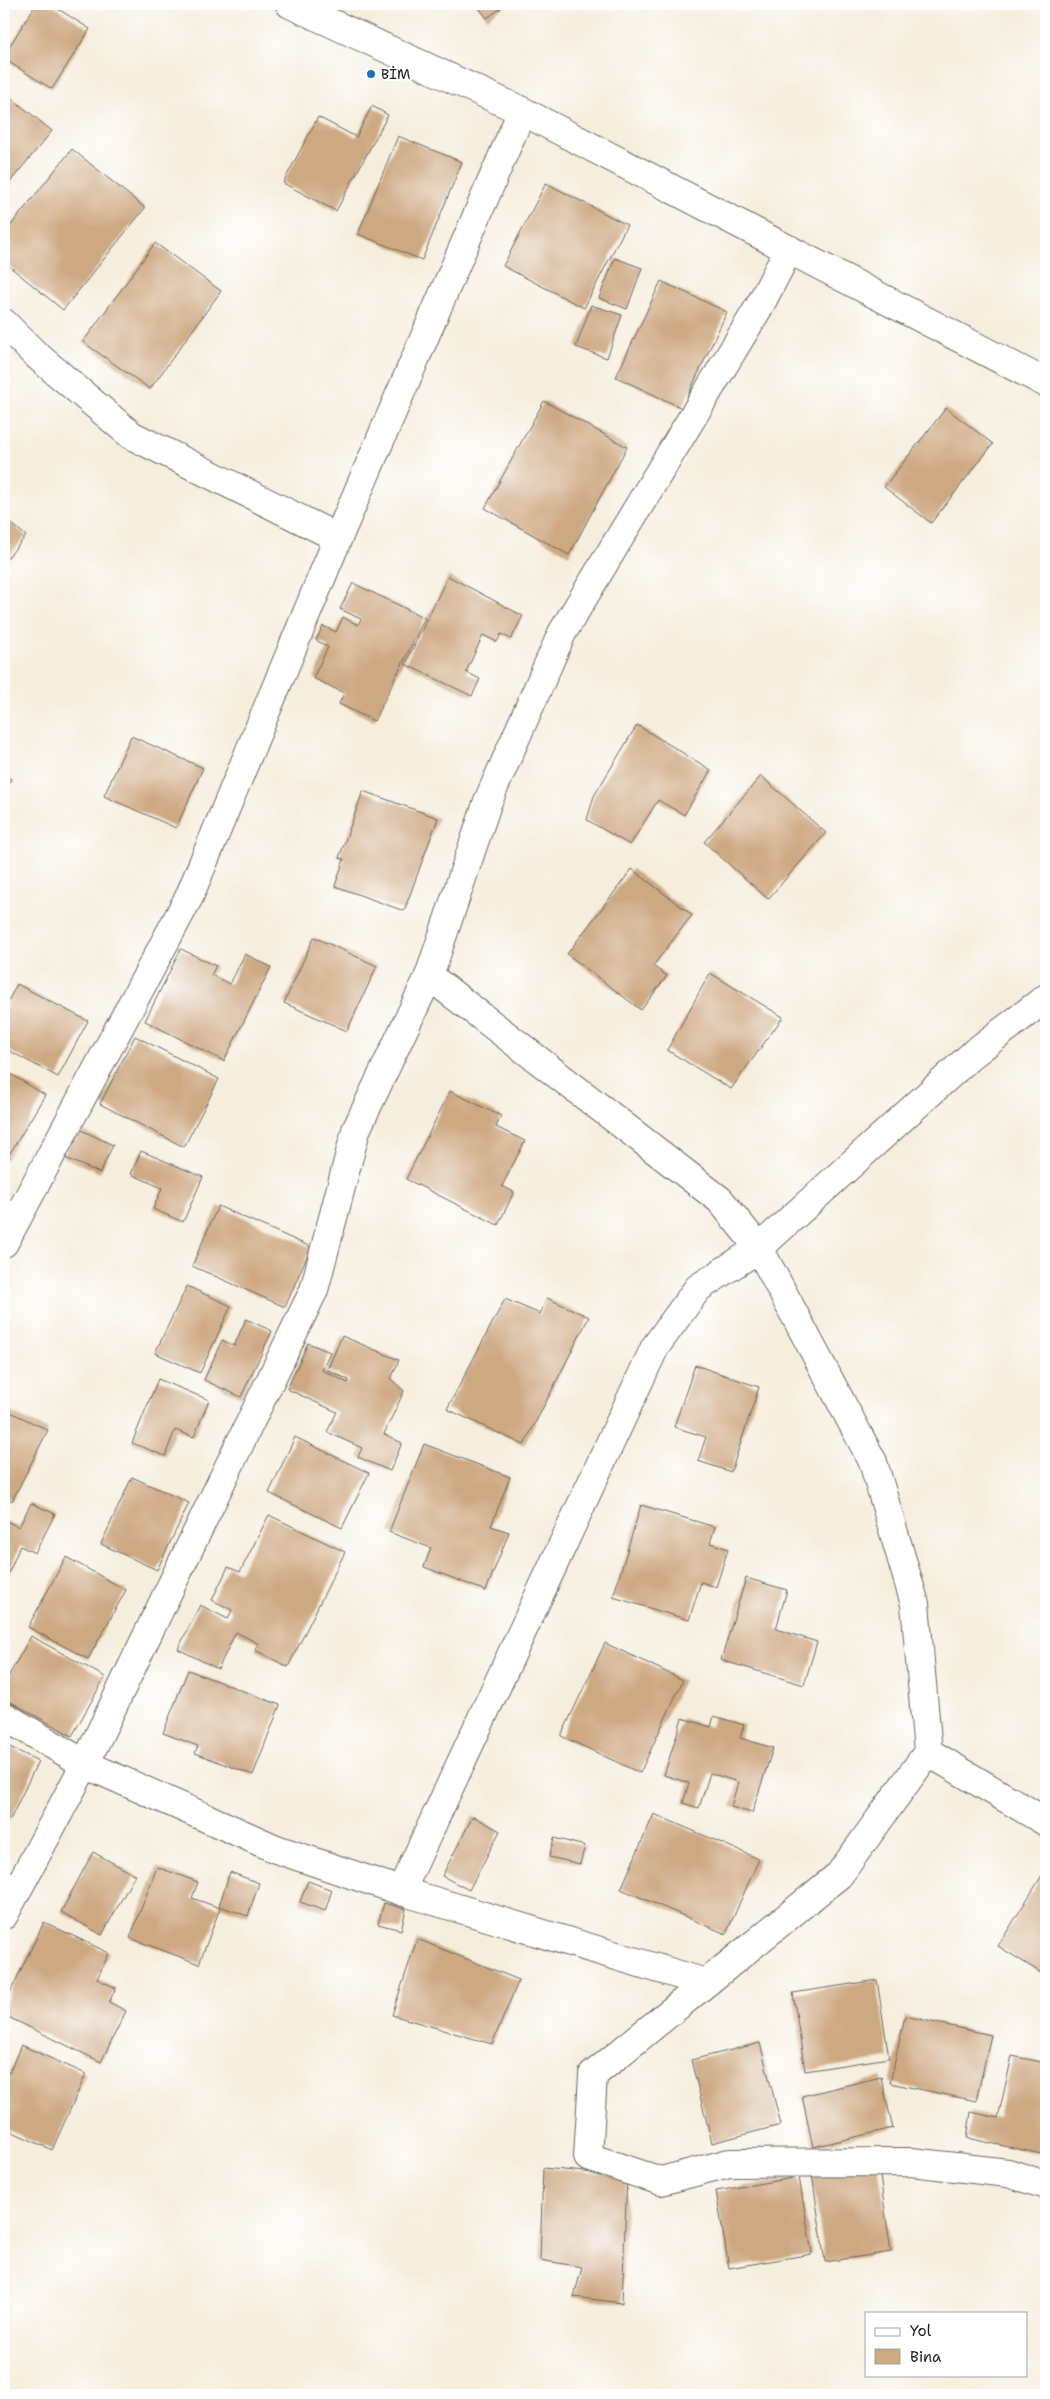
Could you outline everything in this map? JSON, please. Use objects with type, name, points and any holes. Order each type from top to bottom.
[{"type":"street","points":[[290,4],[522,111],[1046,383]]},
{"type":"street","points":[[4,1242],[189,897],[338,538],[522,111]]},
{"type":"street","points":[[4,1915],[85,1764],[314,1290],[356,1130],[429,976],[488,801],[562,633],[759,307],[789,249]]},
{"type":"street","points":[[4,323],[34,353],[131,435],[338,538]]},
{"type":"street","points":[[429,976],[720,1200],[759,1248],[873,1462],[915,1604],[928,1752],[839,1875],[593,2075],[588,2157],[661,2181],[729,2163],[911,2162],[1008,2173],[1046,2185]]},
{"type":"street","points":[[401,1891],[655,1347],[698,1288],[759,1248],[974,1053],[1046,998]]},
{"type":"street","points":[[4,1716],[85,1764],[276,1849],[401,1891],[706,1983]]},
{"type":"street","points":[[928,1752],[1046,1822]]},
{"type":"building","points":[[36,4],[50,4],[90,29],[52,89],[4,59],[4,55]]},
{"type":"building","points":[[476,4],[507,4],[487,18]]},
{"type":"building","points":[[4,92],[52,131],[4,189]]},
{"type":"building","points":[[372,106],[388,115],[336,211],[283,183],[318,117],[356,137]]},
{"type":"building","points":[[398,136],[462,162],[422,260],[358,234]]},
{"type":"building","points":[[72,149],[145,208],[63,310],[4,262],[4,234]]},
{"type":"building","points":[[546,183],[627,225],[584,308],[503,266]]},
{"type":"building","points":[[155,243],[221,291],[150,389],[83,342]]},
{"type":"building","points":[[615,258],[642,268],[627,309],[599,298]]},
{"type":"building","points":[[661,281],[727,312],[682,408],[616,377]]},
{"type":"building","points":[[591,305],[622,315],[607,358],[576,347]]},
{"type":"building","points":[[544,401],[627,447],[569,555],[485,508]]},
{"type":"building","points":[[946,408],[993,444],[931,523],[884,487]]},
{"type":"building","points":[[4,517],[26,536],[4,562]]},
{"type":"building","points":[[448,576],[523,616],[511,639],[501,634],[497,642],[483,635],[466,672],[480,679],[472,696],[405,664]]},
{"type":"building","points":[[353,583],[425,618],[374,721],[339,704],[344,693],[313,678],[328,647],[316,640],[323,626],[336,632],[343,617],[358,625],[361,619],[340,609]]},
{"type":"building","points":[[637,725],[711,770],[684,815],[658,800],[630,845],[587,820],[594,796]]},
{"type":"building","points":[[131,736],[203,768],[176,828],[104,796]]},
{"type":"building","points":[[4,775],[11,779],[4,794]]},
{"type":"building","points":[[761,776],[826,833],[768,899],[704,842]]},
{"type":"building","points":[[363,791],[438,818],[404,911],[335,886],[344,859],[339,858]]},
{"type":"building","points":[[632,869],[692,915],[653,966],[667,976],[641,1010],[567,954]]},
{"type":"building","points":[[314,937],[377,966],[347,1031],[284,1003]]},
{"type":"building","points":[[181,949],[216,966],[211,975],[230,984],[245,954],[271,967],[224,1061],[145,1021]]},
{"type":"building","points":[[710,973],[783,1017],[731,1089],[667,1050]]},
{"type":"building","points":[[17,984],[88,1021],[58,1077],[4,1048],[4,1009]]},
{"type":"building","points":[[135,1036],[219,1079],[184,1147],[100,1104]]},
{"type":"building","points":[[4,1070],[45,1095],[6,1160],[4,1159]]},
{"type":"building","points":[[450,1091],[501,1116],[496,1127],[525,1141],[502,1186],[514,1192],[498,1225],[406,1179]]},
{"type":"building","points":[[77,1128],[113,1145],[100,1173],[63,1157]]},
{"type":"building","points":[[141,1151],[203,1177],[183,1222],[153,1209],[162,1188],[131,1174]]},
{"type":"building","points":[[218,1206],[311,1247],[285,1307],[192,1266]]},
{"type":"building","points":[[187,1286],[231,1306],[200,1373],[155,1353]]},
{"type":"building","points":[[547,1298],[589,1317],[524,1445],[447,1409],[505,1299],[540,1314]]},
{"type":"building","points":[[246,1319],[272,1331],[241,1397],[204,1380],[222,1340],[234,1346]]},
{"type":"building","points":[[342,1336],[399,1360],[391,1379],[404,1391],[384,1434],[402,1443],[390,1471],[358,1457],[362,1448],[327,1432],[337,1412],[287,1389],[308,1343],[330,1352],[322,1370],[348,1383],[349,1380],[327,1370]]},
{"type":"building","points":[[695,1365],[759,1387],[731,1472],[698,1461],[706,1437],[674,1427]]},
{"type":"building","points":[[158,1379],[209,1400],[194,1437],[175,1430],[165,1456],[132,1443]]},
{"type":"building","points":[[4,1409],[48,1430],[12,1501],[4,1496]]},
{"type":"building","points":[[295,1437],[369,1473],[342,1528],[269,1493]]},
{"type":"building","points":[[424,1444],[510,1477],[491,1526],[509,1532],[486,1591],[424,1567],[431,1548],[389,1532]]},
{"type":"building","points":[[132,1477],[189,1503],[157,1570],[101,1544]]},
{"type":"building","points":[[31,1503],[55,1514],[35,1553],[20,1546],[4,1584],[4,1520],[19,1527]]},
{"type":"building","points":[[641,1505],[715,1527],[710,1543],[728,1549],[716,1587],[701,1582],[689,1620],[613,1597]]},
{"type":"building","points":[[269,1515],[345,1552],[288,1667],[255,1650],[259,1644],[236,1632],[218,1669],[178,1649],[200,1605],[228,1619],[232,1610],[212,1600],[228,1567],[240,1572]]},
{"type":"building","points":[[66,1557],[126,1590],[88,1659],[28,1627]]},
{"type":"building","points":[[746,1578],[787,1590],[776,1629],[817,1642],[804,1685],[721,1660]]},
{"type":"building","points":[[31,1636],[105,1677],[72,1736],[4,1698],[4,1684]]},
{"type":"building","points":[[605,1643],[683,1680],[640,1773],[561,1736]]},
{"type":"building","points":[[188,1670],[280,1705],[253,1775],[195,1753],[198,1746],[163,1733]]},
{"type":"building","points":[[714,1716],[744,1725],[740,1738],[773,1748],[752,1813],[731,1807],[738,1782],[710,1773],[699,1808],[683,1803],[689,1783],[664,1775],[682,1718],[711,1727]]},
{"type":"building","points":[[4,1744],[38,1761],[10,1820],[4,1817]]},
{"type":"building","points":[[654,1814],[759,1859],[726,1934],[621,1889]]},
{"type":"building","points":[[473,1816],[500,1831],[469,1890],[442,1876]]},
{"type":"building","points":[[554,1838],[585,1846],[580,1864],[549,1857]]},
{"type":"building","points":[[93,1852],[135,1875],[102,1935],[61,1912]]},
{"type":"building","points":[[157,1867],[198,1882],[192,1898],[220,1908],[199,1964],[130,1938]]},
{"type":"building","points":[[1046,1869],[1046,1976],[998,1946]]},
{"type":"building","points":[[230,1872],[259,1883],[248,1916],[219,1906]]},
{"type":"building","points":[[308,1881],[332,1890],[325,1911],[300,1902]]},
{"type":"building","points":[[384,1903],[406,1909],[401,1930],[378,1924]]},
{"type":"building","points":[[44,1922],[109,1953],[97,1979],[116,1988],[109,2002],[126,2011],[101,2062],[4,2015],[4,2005]]},
{"type":"building","points":[[417,1939],[519,1980],[492,2044],[392,2015]]},
{"type":"building","points":[[877,1980],[889,2058],[805,2071],[793,1993]]},
{"type":"building","points":[[905,2016],[991,2035],[976,2101],[890,2083]]},
{"type":"building","points":[[760,2043],[781,2125],[712,2143],[691,2060]]},
{"type":"building","points":[[21,2045],[86,2074],[52,2150],[4,2128],[4,2071],[9,2073]]},
{"type":"building","points":[[1012,2056],[1046,2063],[1046,2155],[967,2138],[971,2112],[998,2118]]},
{"type":"building","points":[[881,2077],[893,2128],[813,2147],[802,2096]]},
{"type":"building","points":[[878,2163],[891,2252],[825,2262],[812,2174]]},
{"type":"building","points":[[543,2168],[627,2176],[622,2303],[574,2297],[582,2267],[540,2260]]},
{"type":"building","points":[[799,2177],[812,2254],[729,2268],[716,2191]]},
{"type":"place","name":"BİM","points":[[371,74]]}]
